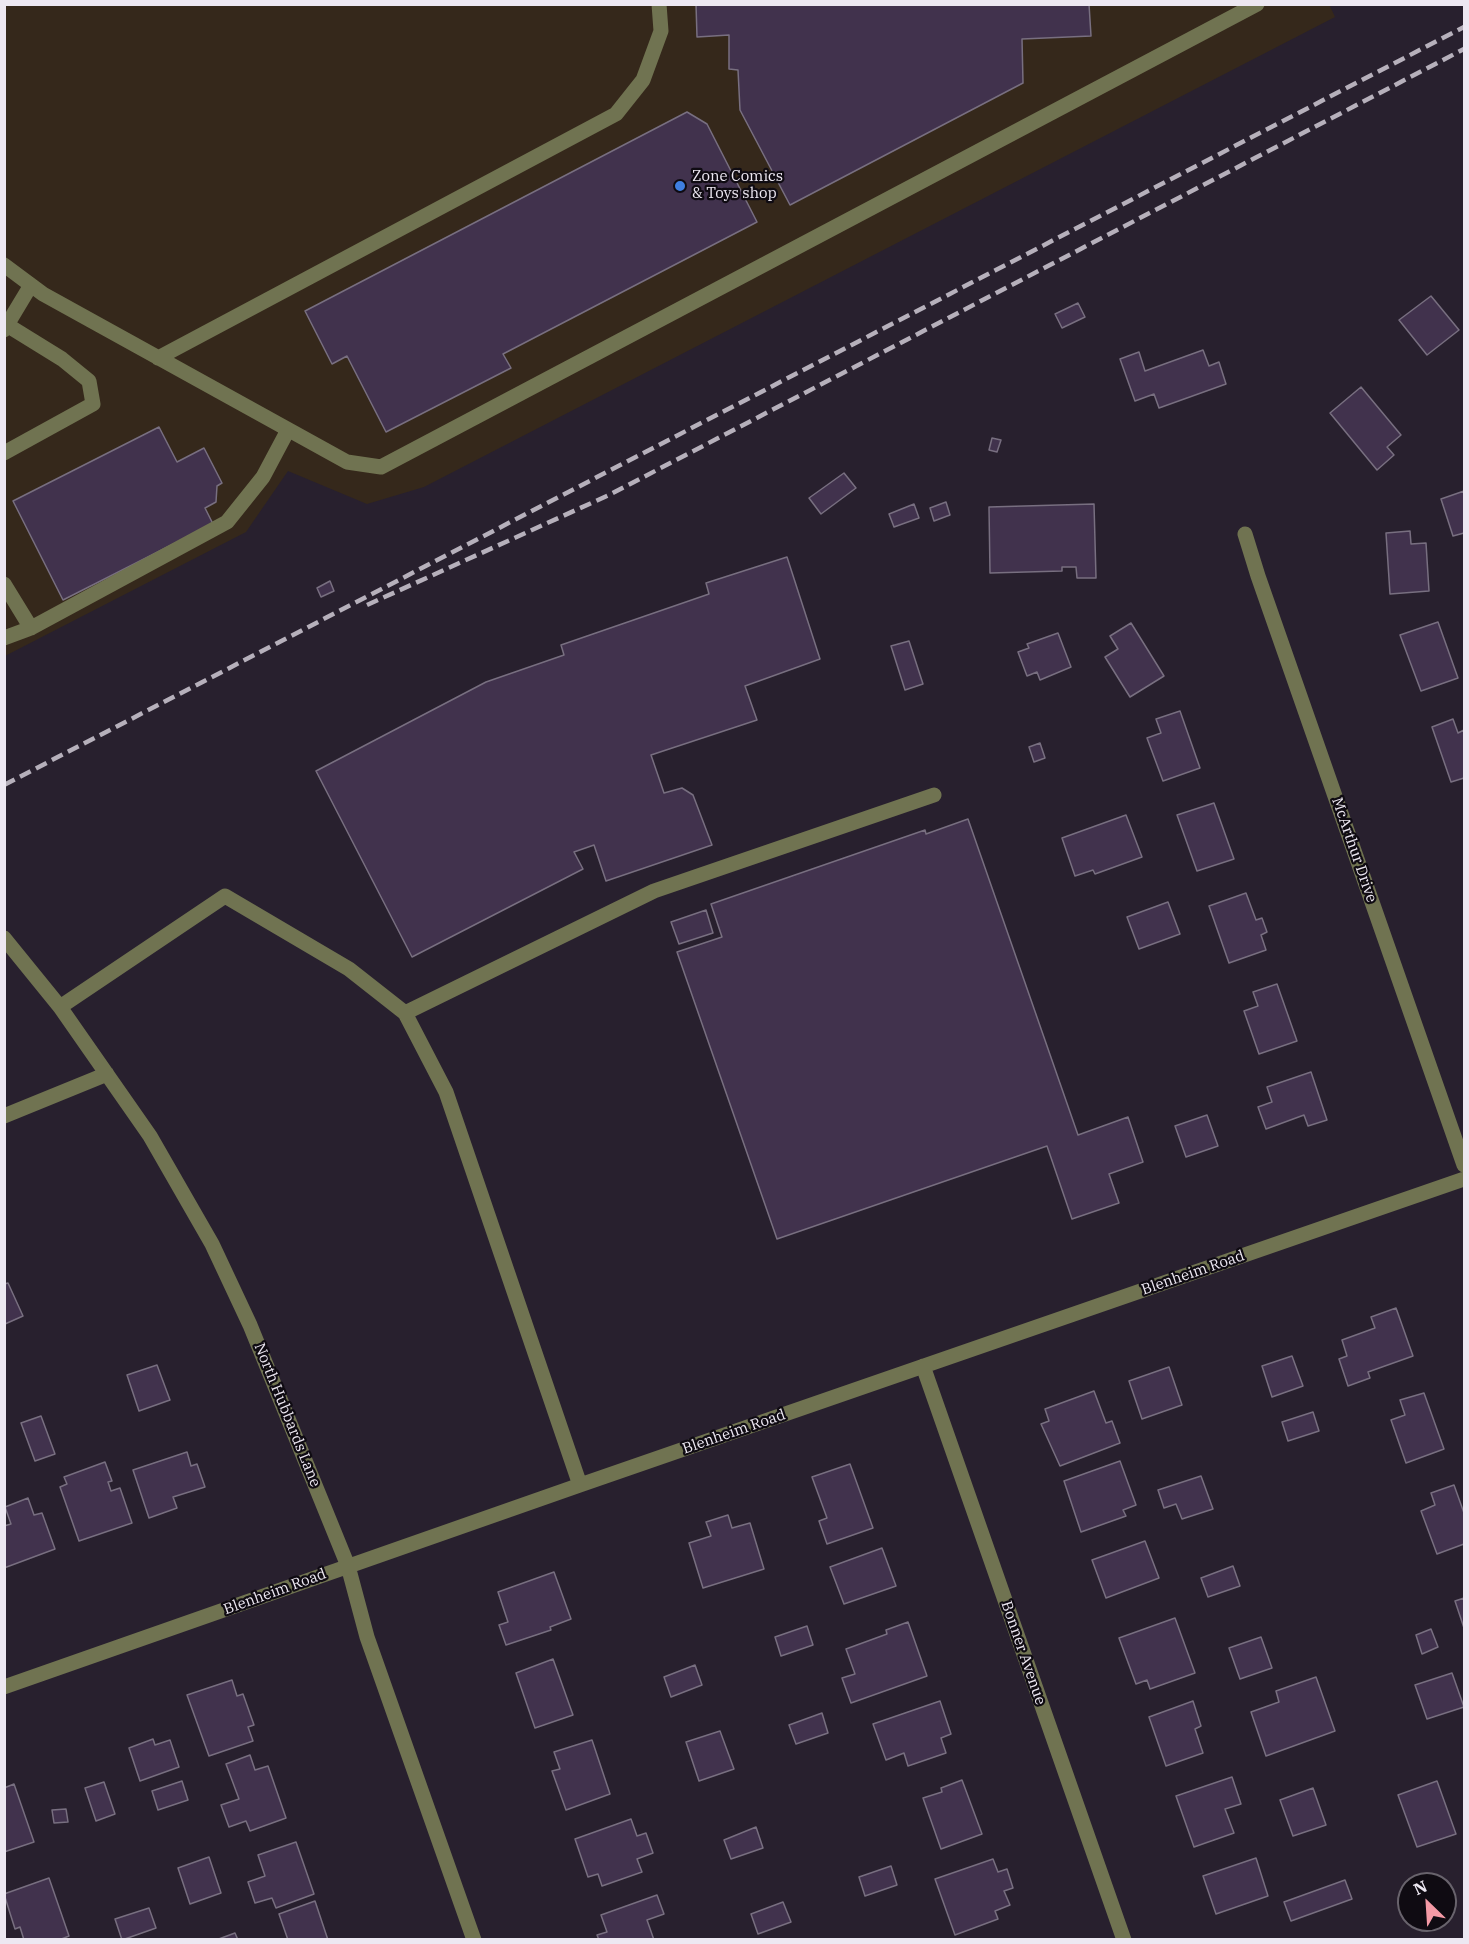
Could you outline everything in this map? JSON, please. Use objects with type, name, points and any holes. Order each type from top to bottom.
[{"type":"street","points":[[158,358],[616,114],[643,80],[661,31],[659,4]]},
{"type":"street","points":[[4,265],[43,294],[347,462],[381,467],[1257,4]]},
{"type":"street","points":[[4,453],[93,404],[89,381],[62,358],[6,328],[31,285]]},
{"type":"street","points":[[4,638],[31,628],[227,522],[263,477],[288,430]]},
{"type":"street","name":"McArthur Drive","points":[[1245,534],[1464,1165]]},
{"type":"street","points":[[4,584],[31,628]]},
{"type":"street","points":[[405,1013],[654,891],[934,795]]},
{"type":"street","points":[[60,1007],[225,896],[349,969],[405,1013],[446,1092],[580,1485]]},
{"type":"street","name":"North Hubbards Lane","points":[[4,938],[60,1007],[150,1136],[212,1244],[250,1325],[348,1566],[367,1636],[474,1940]]},
{"type":"street","points":[[4,1116],[107,1074]]},
{"type":"street","name":"Blenheim Road","points":[[4,1687],[1464,1179]]},
{"type":"street","name":"Bonner Avenue","points":[[923,1366],[1124,1940]]},
{"type":"shaded area","points":[[1329,4],[1335,17],[424,487],[367,504],[288,471],[246,532],[5,656],[5,5]]},
{"type":"building","points":[[696,4],[1089,4],[1091,36],[1022,39],[1023,83],[790,205],[740,110],[738,70],[729,69],[729,35],[697,37]]},
{"type":"building","points":[[687,112],[707,124],[757,222],[503,354],[511,368],[386,432],[347,356],[332,364],[305,311]]},
{"type":"building","points":[[1431,296],[1459,330],[1427,355],[1399,320]]},
{"type":"building","points":[[1078,303],[1085,317],[1062,328],[1055,314]]},
{"type":"building","points":[[1203,350],[1209,366],[1219,362],[1226,384],[1159,408],[1154,394],[1135,401],[1120,359],[1139,352],[1145,371]]},
{"type":"building","points":[[1361,387],[1401,435],[1387,447],[1394,455],[1377,470],[1330,413]]},
{"type":"building","points":[[159,427],[177,462],[204,448],[222,483],[217,486],[216,502],[205,508],[213,524],[63,600],[13,501]]},
{"type":"building","points":[[992,438],[1001,440],[997,452],[989,450]]},
{"type":"building","points":[[844,473],[856,488],[821,514],[809,498]]},
{"type":"building","points":[[1464,491],[1464,533],[1453,536],[1441,499]]},
{"type":"building","points":[[946,502],[950,515],[934,521],[930,508]]},
{"type":"building","points":[[914,504],[919,518],[894,527],[889,514]]},
{"type":"building","points":[[1094,504],[1096,578],[1077,578],[1076,567],[1062,567],[1062,571],[990,573],[989,507]]},
{"type":"building","points":[[1410,531],[1411,544],[1426,543],[1429,591],[1390,594],[1386,533]]},
{"type":"building","points":[[787,557],[820,659],[745,686],[757,720],[651,755],[664,793],[682,788],[693,795],[712,845],[606,881],[594,845],[574,852],[583,869],[412,957],[316,771],[486,682],[564,655],[561,645],[709,594],[706,583]]},
{"type":"building","points":[[330,581],[334,591],[321,597],[317,588]]},
{"type":"building","points":[[1438,622],[1458,678],[1421,691],[1400,635]]},
{"type":"building","points":[[1131,623],[1164,676],[1130,697],[1105,657],[1118,649],[1110,636]]},
{"type":"building","points":[[1058,633],[1071,667],[1040,680],[1037,672],[1027,676],[1018,652],[1029,648],[1027,644]]},
{"type":"building","points":[[909,641],[923,684],[905,690],[891,646]]},
{"type":"building","points":[[1180,711],[1200,768],[1163,781],[1147,738],[1161,733],[1156,719]]},
{"type":"building","points":[[1453,719],[1458,733],[1464,730],[1464,778],[1451,782],[1432,727]]},
{"type":"building","points":[[1040,743],[1045,758],[1034,762],[1029,747]]},
{"type":"building","points":[[1214,803],[1234,859],[1197,871],[1177,815]]},
{"type":"building","points":[[1126,815],[1142,857],[1095,874],[1093,870],[1075,876],[1062,838]]},
{"type":"building","points":[[968,819],[1078,1135],[1128,1117],[1143,1162],[1109,1174],[1119,1203],[1072,1219],[1047,1146],[777,1239],[677,952],[722,937],[711,904],[925,830],[926,834]]},
{"type":"building","points":[[1246,893],[1256,920],[1262,918],[1267,932],[1261,935],[1266,950],[1229,963],[1209,906]]},
{"type":"building","points":[[1168,902],[1180,934],[1139,949],[1127,917]]},
{"type":"building","points":[[706,910],[713,933],[679,944],[671,922]]},
{"type":"building","points":[[1277,984],[1297,1041],[1259,1054],[1244,1011],[1258,1006],[1253,992]]},
{"type":"building","points":[[1311,1072],[1327,1120],[1308,1126],[1304,1115],[1266,1129],[1258,1107],[1272,1102],[1267,1087]]},
{"type":"building","points":[[1207,1115],[1218,1146],[1186,1157],[1175,1126]]},
{"type":"building","points":[[8,1283],[23,1316],[5,1324],[4,1284]]},
{"type":"building","points":[[1396,1308],[1413,1356],[1368,1372],[1370,1378],[1348,1386],[1339,1359],[1347,1356],[1342,1340],[1375,1328],[1371,1317]]},
{"type":"building","points":[[1292,1356],[1303,1386],[1272,1397],[1262,1366]]},
{"type":"building","points":[[157,1365],[170,1400],[139,1411],[127,1375]]},
{"type":"building","points":[[1169,1367],[1182,1405],[1142,1419],[1129,1381]]},
{"type":"building","points":[[1094,1391],[1106,1423],[1112,1421],[1120,1443],[1060,1466],[1041,1424],[1049,1421],[1045,1409]]},
{"type":"building","points":[[1424,1393],[1444,1449],[1406,1463],[1391,1420],[1405,1415],[1400,1400]]},
{"type":"building","points":[[1313,1412],[1319,1431],[1288,1441],[1282,1422]]},
{"type":"building","points":[[41,1416],[55,1454],[35,1461],[21,1423]]},
{"type":"building","points":[[187,1452],[191,1466],[197,1464],[205,1487],[173,1497],[177,1508],[149,1518],[133,1470]]},
{"type":"building","points":[[1120,1461],[1136,1505],[1123,1510],[1126,1516],[1081,1532],[1064,1481]]},
{"type":"building","points":[[105,1462],[112,1481],[108,1482],[111,1491],[120,1488],[132,1523],[79,1541],[60,1487],[67,1484],[64,1477]]},
{"type":"building","points":[[850,1464],[873,1528],[827,1544],[819,1521],[827,1518],[812,1477]]},
{"type":"building","points":[[1201,1476],[1213,1509],[1182,1519],[1176,1504],[1164,1508],[1158,1490]]},
{"type":"building","points":[[1454,1485],[1464,1513],[1464,1544],[1437,1554],[1421,1511],[1435,1505],[1431,1493]]},
{"type":"building","points":[[28,1498],[34,1515],[42,1513],[55,1549],[4,1568],[4,1526],[11,1524],[5,1507]]},
{"type":"building","points":[[728,1515],[732,1528],[750,1523],[764,1569],[703,1588],[689,1543],[711,1536],[706,1522]]},
{"type":"building","points":[[1145,1541],[1159,1578],[1106,1598],[1092,1560]]},
{"type":"building","points":[[882,1548],[896,1586],[844,1604],[830,1567]]},
{"type":"building","points":[[1233,1566],[1240,1586],[1208,1597],[1201,1578]]},
{"type":"building","points":[[554,1572],[571,1619],[550,1627],[551,1630],[506,1645],[499,1625],[508,1622],[498,1592]]},
{"type":"building","points":[[1464,1598],[1464,1628],[1455,1601]]},
{"type":"building","points":[[1175,1618],[1195,1673],[1150,1689],[1147,1680],[1136,1684],[1119,1638]]},
{"type":"building","points":[[908,1622],[927,1676],[851,1703],[842,1678],[855,1674],[846,1649],[887,1634],[886,1630]]},
{"type":"building","points":[[807,1626],[813,1645],[781,1656],[775,1637]]},
{"type":"building","points":[[1431,1629],[1438,1647],[1422,1654],[1416,1635]]},
{"type":"building","points":[[1261,1637],[1272,1668],[1240,1679],[1229,1648]]},
{"type":"building","points":[[553,1659],[573,1715],[535,1728],[516,1673]]},
{"type":"building","points":[[695,1665],[702,1685],[671,1697],[664,1677]]},
{"type":"building","points":[[1452,1673],[1464,1707],[1427,1719],[1415,1685]]},
{"type":"building","points":[[1316,1677],[1335,1731],[1266,1756],[1251,1712],[1279,1702],[1276,1691]]},
{"type":"building","points":[[232,1680],[237,1696],[243,1694],[254,1725],[248,1727],[253,1741],[209,1756],[187,1695]]},
{"type":"building","points":[[940,1701],[951,1734],[941,1738],[946,1753],[908,1766],[904,1753],[886,1760],[873,1724]]},
{"type":"building","points":[[1193,1701],[1201,1726],[1195,1729],[1203,1753],[1166,1766],[1149,1717]]},
{"type":"building","points":[[822,1713],[828,1733],[796,1744],[789,1725]]},
{"type":"building","points":[[720,1731],[734,1769],[699,1781],[686,1742]]},
{"type":"building","points":[[153,1739],[155,1745],[170,1740],[179,1767],[140,1781],[129,1748]]},
{"type":"building","points":[[592,1740],[610,1794],[566,1810],[552,1771],[560,1769],[554,1752]]},
{"type":"building","points":[[250,1755],[255,1770],[268,1766],[286,1818],[250,1831],[246,1821],[229,1827],[221,1805],[239,1799],[226,1764]]},
{"type":"building","points":[[1232,1777],[1241,1804],[1225,1809],[1234,1833],[1194,1847],[1176,1796]]},
{"type":"building","points":[[962,1780],[982,1834],[941,1849],[923,1798],[942,1792],[941,1788]]},
{"type":"building","points":[[182,1781],[188,1800],[158,1810],[152,1791]]},
{"type":"building","points":[[1437,1781],[1456,1834],[1417,1847],[1398,1795]]},
{"type":"building","points":[[104,1782],[115,1814],[96,1821],[85,1788]]},
{"type":"building","points":[[14,1784],[34,1842],[4,1852],[4,1788]]},
{"type":"building","points":[[1313,1788],[1326,1825],[1293,1836],[1280,1800]]},
{"type":"building","points":[[66,1809],[68,1822],[54,1823],[52,1810]]},
{"type":"building","points":[[631,1819],[637,1836],[646,1833],[653,1853],[637,1859],[642,1872],[602,1886],[598,1874],[588,1877],[575,1839]]},
{"type":"building","points":[[756,1827],[763,1848],[731,1859],[724,1840]]},
{"type":"building","points":[[296,1842],[314,1894],[276,1908],[272,1898],[255,1903],[248,1882],[265,1876],[258,1855]]},
{"type":"building","points":[[209,1857],[221,1893],[190,1904],[178,1868]]},
{"type":"building","points":[[1256,1858],[1268,1896],[1216,1914],[1203,1876]]},
{"type":"building","points":[[993,1859],[998,1872],[1007,1869],[1013,1888],[1004,1891],[1010,1905],[995,1911],[998,1919],[955,1935],[935,1879]]},
{"type":"building","points":[[891,1866],[897,1885],[865,1896],[859,1877]]},
{"type":"building","points":[[49,1878],[69,1936],[59,1940],[24,1940],[20,1927],[15,1929],[4,1894]]},
{"type":"building","points":[[1345,1880],[1352,1899],[1291,1921],[1284,1902]]},
{"type":"building","points":[[657,1895],[664,1914],[647,1920],[654,1940],[599,1940],[597,1935],[607,1932],[601,1915]]},
{"type":"building","points":[[315,1901],[328,1940],[288,1940],[279,1914]]},
{"type":"building","points":[[783,1902],[791,1922],[758,1934],[751,1914]]},
{"type":"building","points":[[149,1908],[156,1928],[122,1940],[115,1919]]},
{"type":"building","points":[[235,1933],[238,1940],[216,1940]]},
{"type":"railway","points":[[4,785],[1464,27]]},
{"type":"railway","points":[[367,605],[609,495],[1464,49]]},
{"type":"place","name":"Zone Comics & Toys shop","points":[[680,186]]}]
